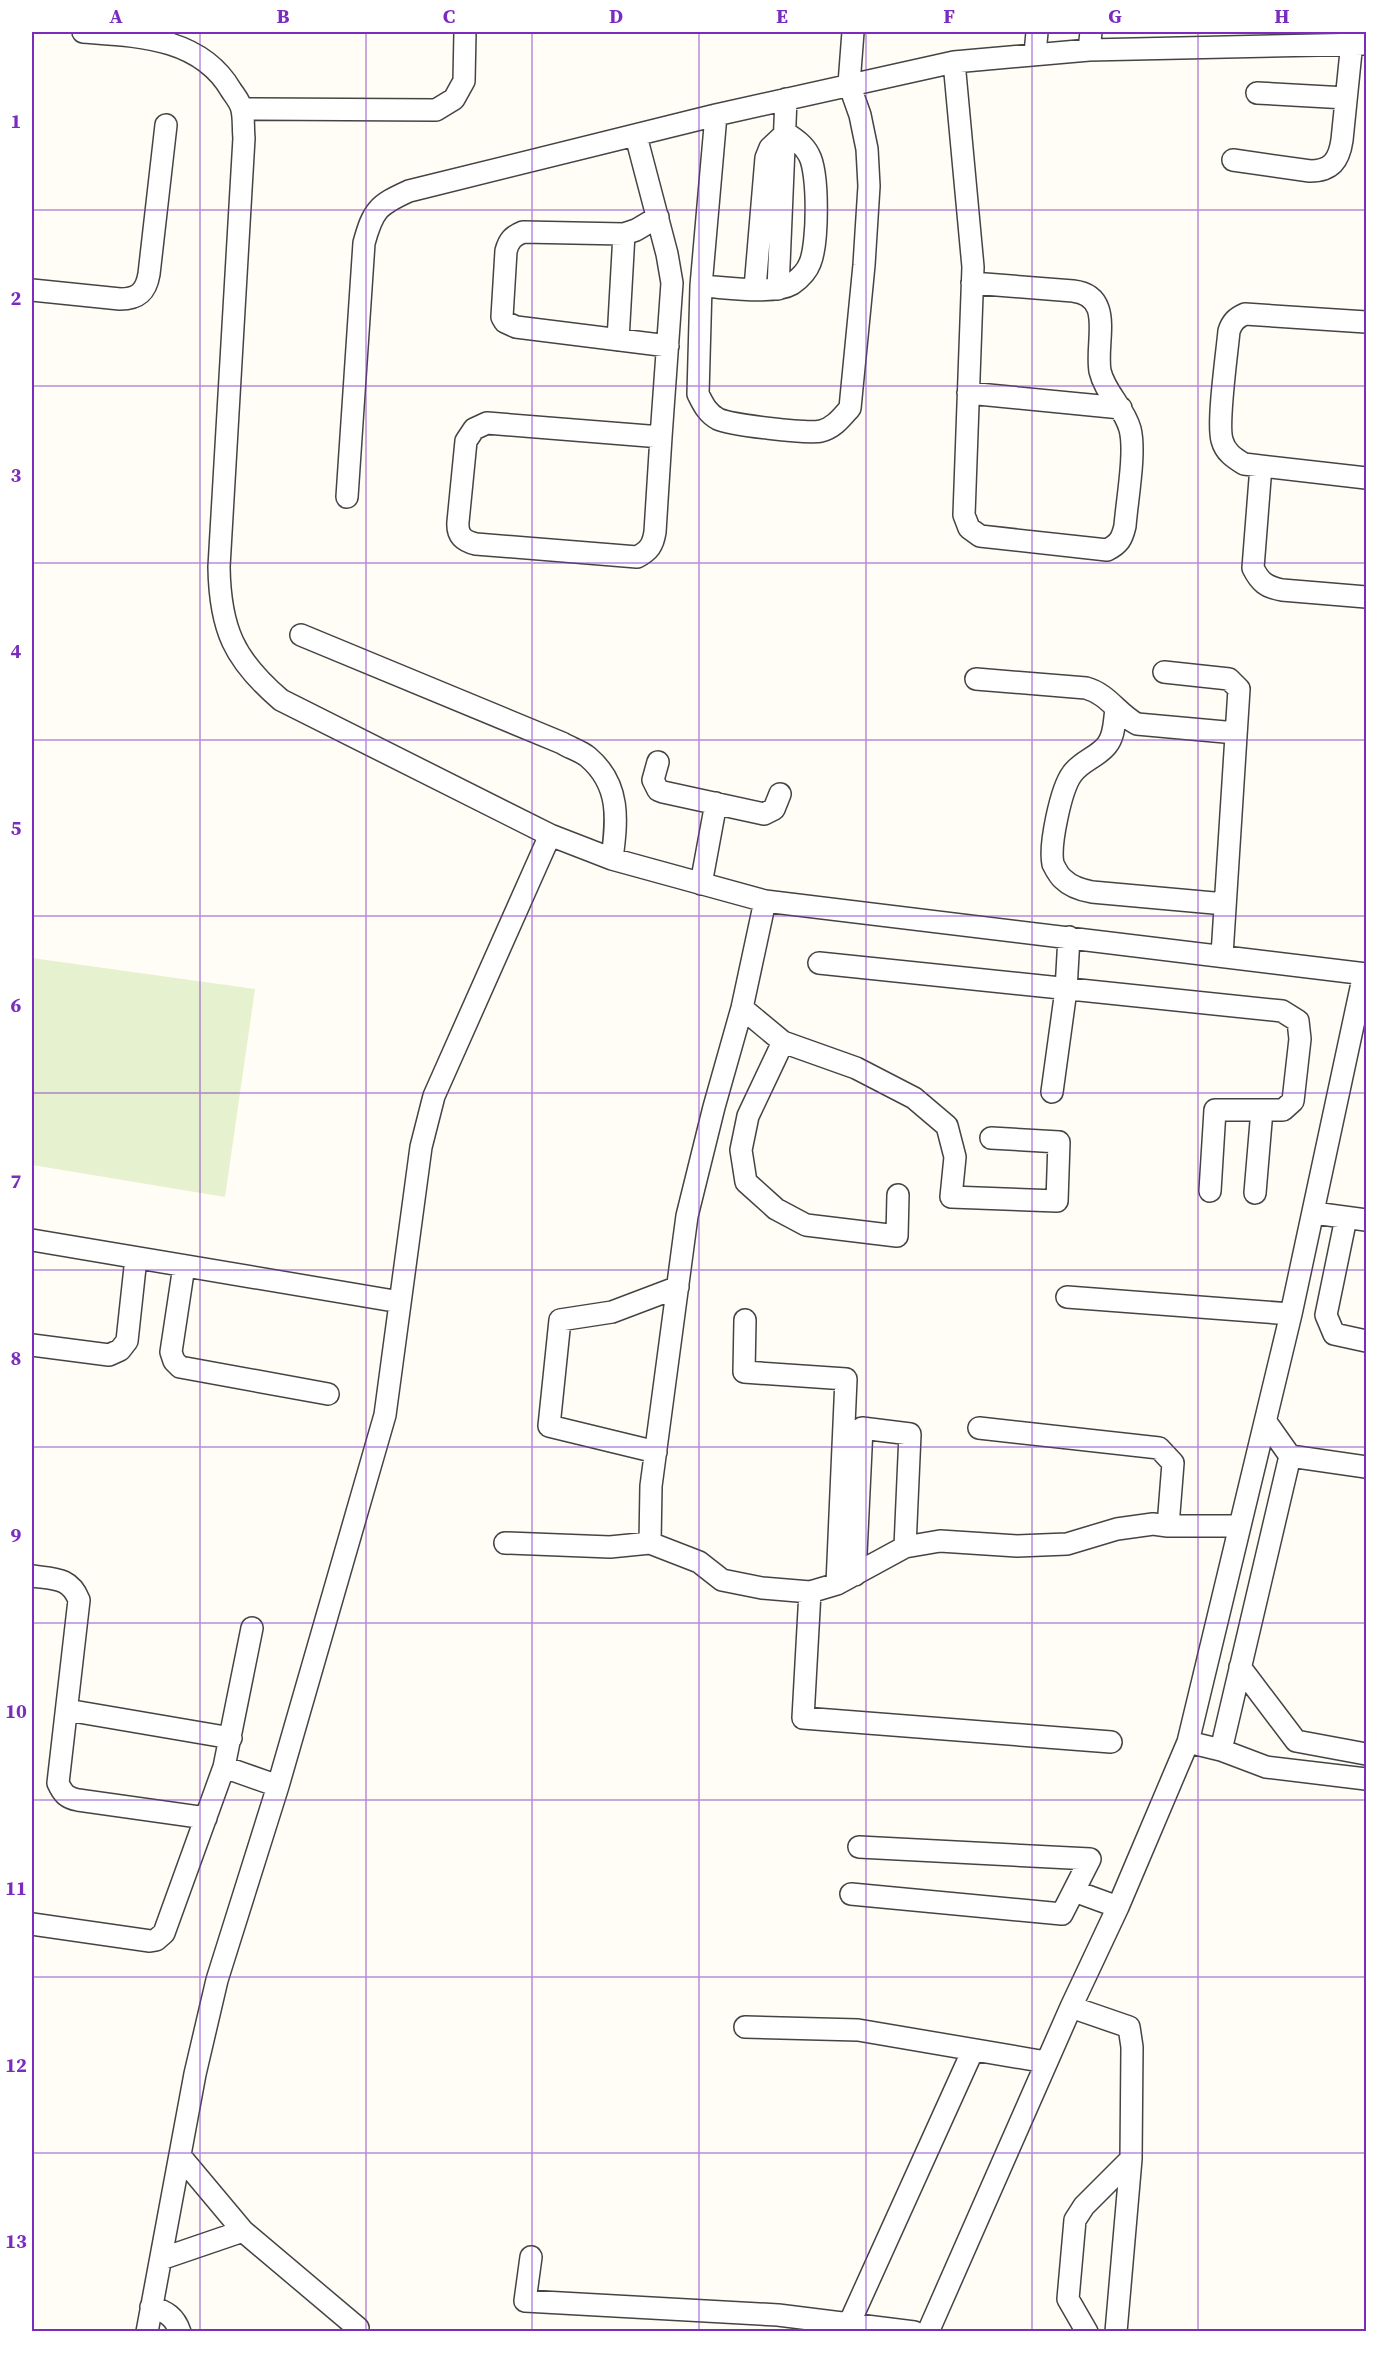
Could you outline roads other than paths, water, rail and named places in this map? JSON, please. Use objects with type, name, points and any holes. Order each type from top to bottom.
[{"type":"lane","points":[[83,32],[139,36],[172,43],[201,58],[209,65],[225,81],[242,109],[244,138],[219,598],[226,628],[239,656],[251,672],[281,700],[550,835],[612,859],[765,901],[1365,974],[1291,1314],[1188,1743],[1118,1907],[1046,2062],[928,2331]]},
{"type":"lane","points":[[242,109],[436,110],[454,99],[464,81],[465,32]]},
{"type":"lane","points":[[716,115],[701,286],[698,394],[705,408],[718,419],[779,428],[821,430],[838,422],[850,408],[868,205],[867,149],[860,115],[849,84],[853,32]]},
{"type":"lane","points":[[1035,54],[1036,32]]},
{"type":"lane","points":[[348,497],[364,243],[370,221],[383,203],[409,190],[716,115],[954,62],[1035,54],[1090,41],[1357,40],[1346,98],[1340,155],[1333,165],[1322,171],[1310,171],[1233,160]]},
{"type":"lane","points":[[954,62],[972,253],[964,515],[969,528],[981,536],[994,539],[1107,550],[1117,545],[1123,537],[1131,444],[1130,429],[1101,374],[1100,310],[1095,299],[1086,292],[1079,291],[972,283]]},
{"type":"lane","points":[[1257,93],[1346,98]]},
{"type":"lane","points":[[777,289],[786,99]]},
{"type":"lane","points":[[32,290],[120,299],[131,299],[141,294],[147,285],[149,274],[166,125]]},
{"type":"lane","points":[[701,286],[777,289],[791,284],[802,276],[810,265],[813,251],[815,171],[809,155],[799,142],[786,133]]},
{"type":"lane","points":[[755,288],[764,169],[770,148],[786,133]]},
{"type":"lane","points":[[636,136],[658,217],[672,282],[654,543],[647,552],[637,557],[476,543],[468,542],[461,537],[458,530],[466,441],[474,429],[487,423],[661,437]]},
{"type":"lane","points":[[658,217],[636,231],[624,234],[523,232],[514,236],[509,242],[507,251],[502,317],[509,326],[669,346]]},
{"type":"lane","points":[[618,340],[624,234]]},
{"type":"lane","points":[[1366,322],[1245,314],[1238,317],[1232,323],[1229,331],[1221,422],[1221,440],[1230,455],[1244,464],[1366,478]]},
{"type":"lane","points":[[968,393],[1120,408]]},
{"type":"lane","points":[[1261,466],[1253,568],[1259,580],[1269,588],[1366,597]]},
{"type":"lane","points":[[301,635],[562,743],[587,757],[606,778],[616,804],[612,859]]},
{"type":"lane","points":[[1164,672],[1229,679],[1235,683],[1239,697],[1222,955]]},
{"type":"lane","points":[[976,679],[1086,688],[1098,692],[1116,710],[1137,724],[1236,734]]},
{"type":"lane","points":[[1116,710],[1112,737],[1106,747],[1072,772],[1062,793],[1053,863],[1061,879],[1076,888],[1092,892],[1225,904]]},
{"type":"lane","points":[[658,762],[653,780],[658,790],[764,814],[774,809],[780,794]]},
{"type":"lane","points":[[701,884],[716,803]]},
{"type":"lane","points":[[147,2331],[195,2074],[217,1980],[278,1786],[385,1415],[421,1147],[434,1096],[550,835]]},
{"type":"lane","points":[[650,1543],[651,1486],[687,1216],[742,1008],[765,901]]},
{"type":"lane","points":[[1052,1092],[1066,990],[1069,937]]},
{"type":"lane","points":[[819,963],[1282,1011],[1298,1022],[1299,1030],[1300,1040],[1293,1101],[1283,1110],[1215,1110],[1210,1191]]},
{"type":"lane","points":[[742,1008],[783,1042],[856,1068],[914,1098],[947,1126],[955,1157],[951,1197],[1057,1202],[1059,1142],[991,1138]]},
{"type":"lane","points":[[783,1042],[747,1116],[741,1150],[746,1182],[776,1209],[806,1225],[897,1236],[898,1195]]},
{"type":"lane","points":[[1255,1193],[1262,1110]]},
{"type":"lane","points":[[1314,1213],[1356,1219],[1326,1315],[1334,1334],[1366,1341]]},
{"type":"lane","points":[[32,1240],[400,1302]]},
{"type":"lane","points":[[32,1345],[109,1354],[120,1350],[127,1341],[136,1258]]},
{"type":"lane","points":[[184,1266],[171,1352],[174,1361],[180,1367],[328,1394]]},
{"type":"lane","points":[[656,1452],[549,1426],[560,1320],[612,1312],[678,1287]]},
{"type":"lane","points":[[1067,1297],[1291,1314]]},
{"type":"lane","points":[[745,1320],[744,1372],[846,1379],[846,1579]]},
{"type":"lane","points":[[1266,1422],[1290,1456],[1366,1467]]},
{"type":"lane","points":[[846,1579],[862,1428],[910,1434],[905,1547]]},
{"type":"lane","points":[[979,1428],[1159,1448],[1173,1463],[1168,1526]]},
{"type":"lane","points":[[1221,1750],[1290,1456]]},
{"type":"lane","points":[[505,1543],[610,1547],[650,1543],[699,1562],[722,1580],[762,1588],[810,1592],[846,1579],[905,1547],[940,1541],[1017,1546],[1067,1544],[1117,1530],[1153,1524],[1240,1526]]},
{"type":"lane","points":[[32,1576],[67,1583],[75,1590],[79,1600],[58,1783],[62,1792],[69,1798],[206,1818]]},
{"type":"lane","points":[[810,1592],[803,1718],[1111,1742]]},
{"type":"lane","points":[[32,1924],[150,1941],[156,1940],[164,1933],[224,1767],[252,1628]]},
{"type":"lane","points":[[1240,1667],[1296,1741],[1366,1754]]},
{"type":"lane","points":[[67,1710],[231,1738]]},
{"type":"lane","points":[[1188,1743],[1221,1750],[1266,1767],[1366,1779]]},
{"type":"lane","points":[[224,1767],[278,1786]]},
{"type":"lane","points":[[851,1894],[1062,1914],[1090,1859],[859,1847]]},
{"type":"lane","points":[[1074,1891],[1118,1907]]},
{"type":"lane","points":[[1071,2007],[1129,2027],[1132,2047],[1131,2159],[1116,2331]]},
{"type":"lane","points":[[745,2027],[858,2030],[1046,2062]]},
{"type":"lane","points":[[849,2324],[972,2050]]},
{"type":"lane","points":[[181,2157],[243,2230],[358,2328]]},
{"type":"lane","points":[[1087,2331],[1068,2299],[1075,2220],[1084,2206],[1131,2159]]},
{"type":"lane","points":[[161,2259],[243,2230]]},
{"type":"lane","points":[[531,2257],[525,2301],[778,2315],[914,2331]]},
{"type":"lane","points":[[151,2307],[163,2310],[173,2318],[180,2331]]}]
